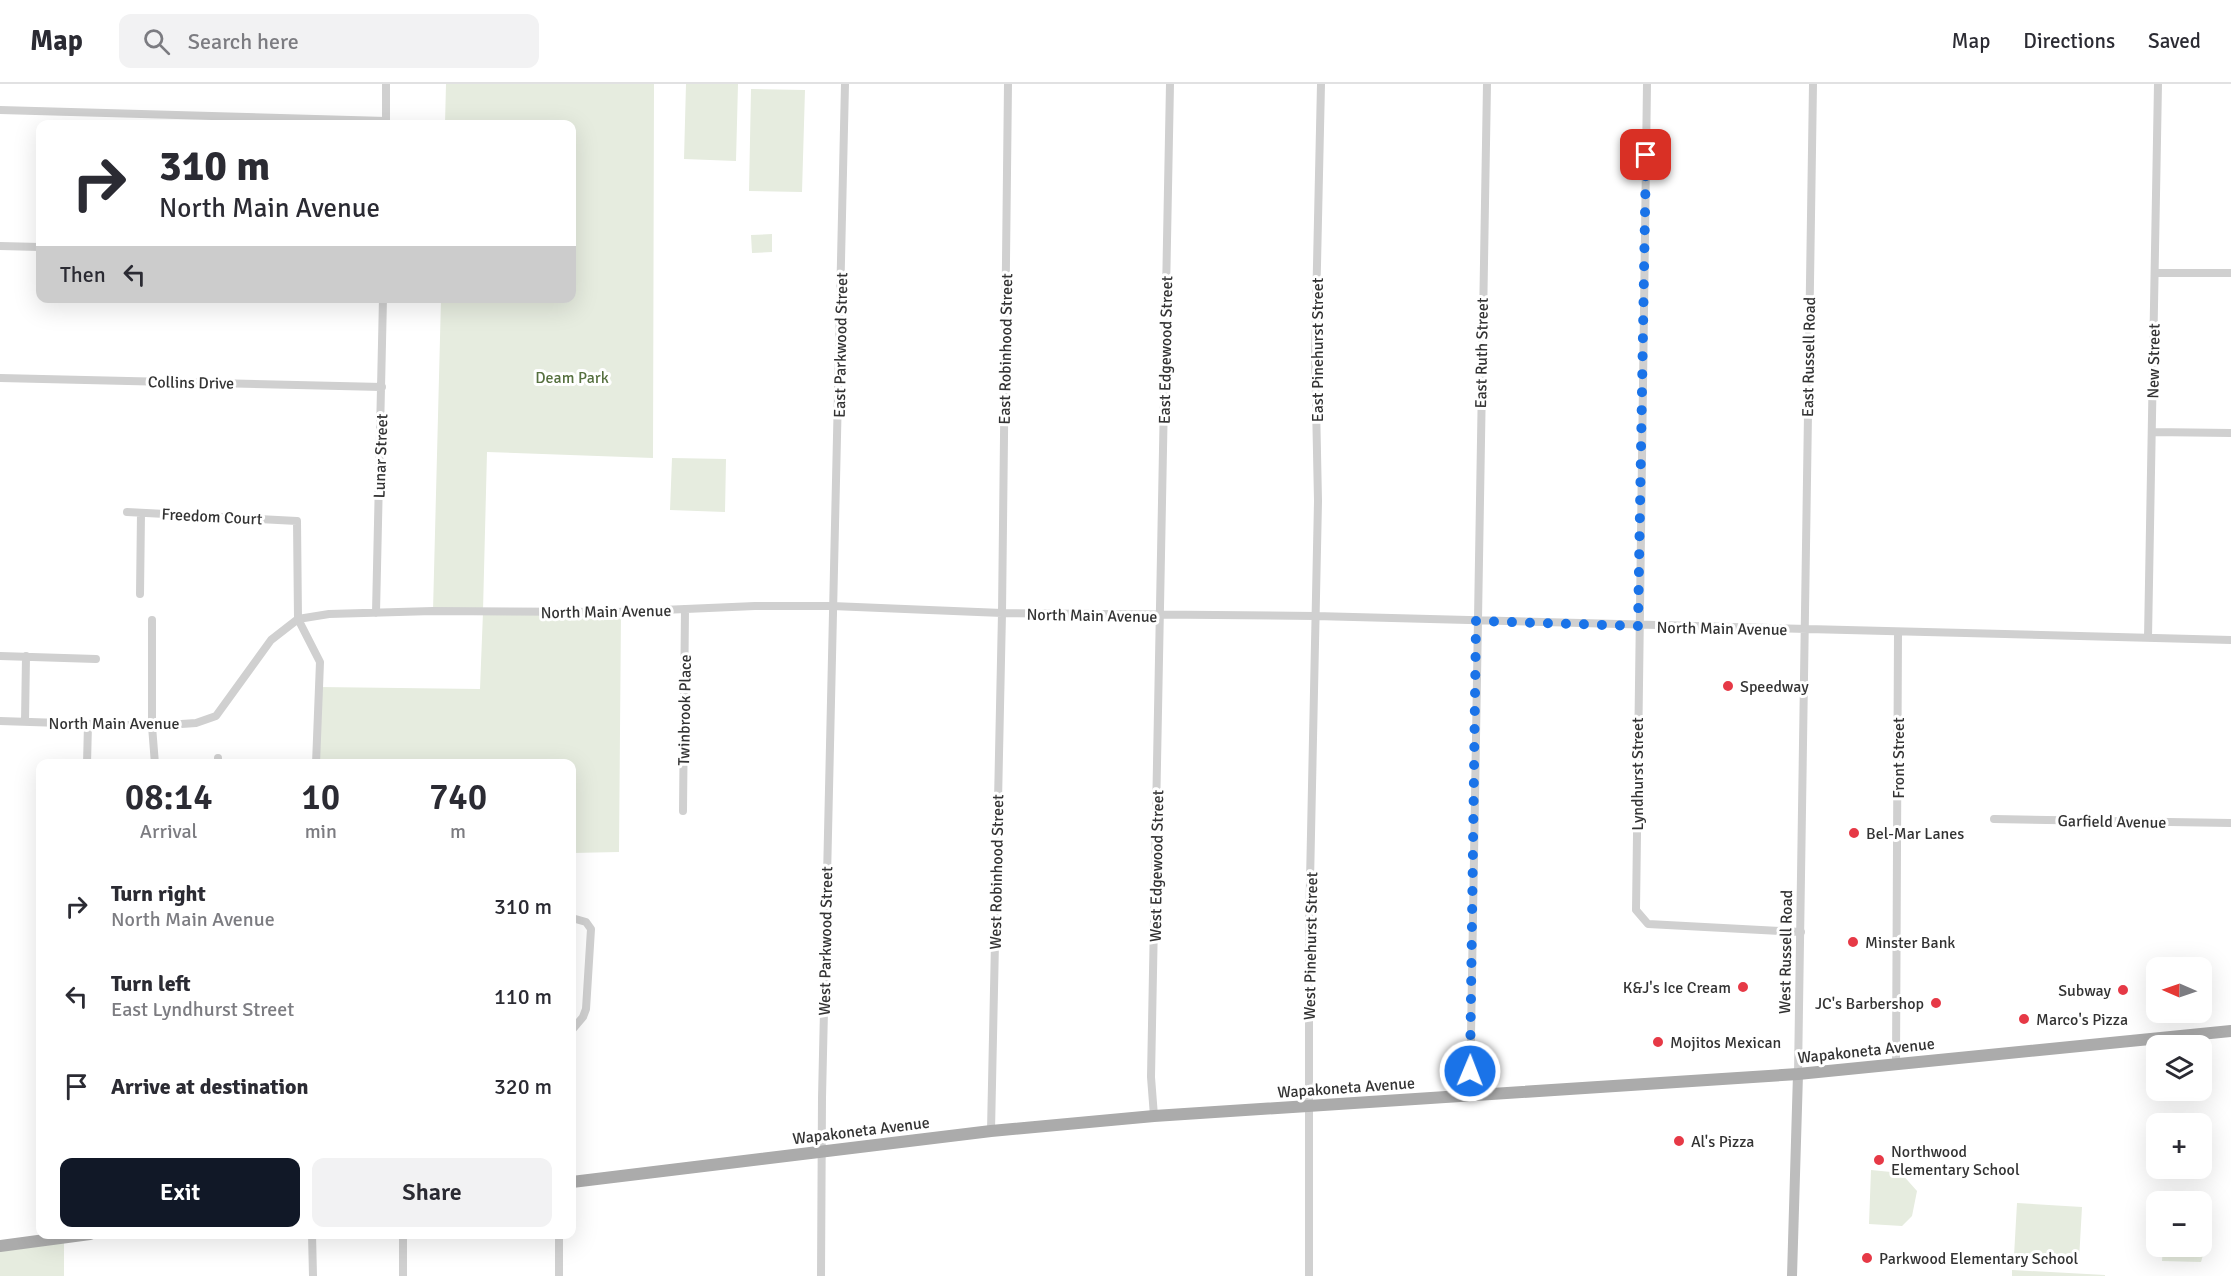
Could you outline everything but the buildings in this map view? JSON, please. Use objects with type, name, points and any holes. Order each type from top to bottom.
[{"type":"main road","name":"Wapakoneta Avenue","points":[[576,1181],[820,1150],[1154,1116],[1798,1074],[2231,1031]]},
{"type":"main road","name":"West Russell Road","points":[[1792,1276],[1798,1074]]},
{"type":"main road","points":[[0,1246],[36,1238]]},
{"type":"street","points":[[386,84],[386,120]]},
{"type":"street","name":"East Parkwood Street","points":[[832,606],[845,84]]},
{"type":"street","name":"East Robinhood Street","points":[[1002,614],[1008,84]]},
{"type":"street","name":"East Edgewood Street","points":[[1161,616],[1170,84]]},
{"type":"street","name":"East Pinehurst Street","points":[[1315,616],[1318,501],[1315,355],[1321,84]]},
{"type":"street","name":"East Ruth Street","points":[[1470,1095],[1476,621],[1487,84]]},
{"type":"street","name":"Lyndhurst Street","points":[[1647,84],[1636,910],[1648,924],[1801,932]]},
{"type":"street","name":"East Russell Road","points":[[1803,629],[1812,84]]},
{"type":"street","name":"New Street","points":[[2148,638],[2158,84]]},
{"type":"street","points":[[0,110],[297,120]]},
{"type":"street","points":[[0,246],[36,247]]},
{"type":"street","points":[[2155,273],[2231,273]]},
{"type":"street","name":"Lunar Street","points":[[376,614],[383,303]]},
{"type":"street","name":"Collins Drive","points":[[0,378],[382,387]]},
{"type":"street","points":[[2152,432],[2231,433]]},
{"type":"street","name":"Freedom Court","points":[[127,512],[297,521],[298,619]]},
{"type":"street","points":[[140,594],[141,513]]},
{"type":"street","points":[[616,612],[617,602]]},
{"type":"street","name":"North Main Avenue","points":[[0,722],[152,726],[196,723],[216,716],[271,640],[298,619],[329,614],[433,611],[616,612],[832,606],[1002,614],[1315,616],[2231,640]]},
{"type":"street","name":"West Parkwood Street","points":[[821,1276],[820,1150],[832,606]]},
{"type":"street","name":"Twinbrook Place","points":[[683,812],[685,609]]},
{"type":"street","name":"West Robinhood Street","points":[[991,1131],[1002,614]]},
{"type":"street","name":"West Edgewood Street","points":[[1154,1116],[1151,1077],[1161,616]]},
{"type":"street","name":"West Pinehurst Street","points":[[1309,1276],[1315,616]]},
{"type":"street","points":[[298,619],[320,662],[316,759]]},
{"type":"street","points":[[152,620],[152,726],[155,759]]},
{"type":"street","name":"West Russell Road","points":[[1798,1074],[1803,629]]},
{"type":"street","name":"Front Street","points":[[1896,1064],[1898,632]]},
{"type":"street","points":[[0,656],[96,658]]},
{"type":"street","points":[[25,722],[27,656]]},
{"type":"street","points":[[87,759],[88,724]]},
{"type":"street","name":"Garfield Avenue","points":[[1994,819],[2231,823]]},
{"type":"street","points":[[576,919],[586,922],[591,929],[586,1009],[576,1025]]},
{"type":"street","points":[[312,1239],[313,1276]]},
{"type":"street","points":[[403,1239],[403,1276]]},
{"type":"street","points":[[559,1239],[559,1276]]},
{"type":"green space","name":"Deam Park","points":[[446,84],[654,84],[653,458],[487,452],[483,611],[621,612],[619,852],[576,853],[576,759],[316,759],[319,687],[480,689],[483,612],[433,611],[441,303],[576,303],[576,120],[445,120]]},
{"type":"green space","points":[[686,84],[738,84],[736,161],[684,159]]},
{"type":"green space","points":[[751,89],[805,90],[802,192],[749,191]]},
{"type":"green space","points":[[772,234],[772,252],[752,253],[751,235]]},
{"type":"green space","points":[[672,458],[726,459],[725,512],[670,510]]},
{"type":"green space","points":[[1871,1170],[1901,1173],[1917,1191],[1912,1216],[1902,1226],[1869,1224]]},
{"type":"green space","points":[[2017,1203],[2082,1207],[2079,1260],[2014,1256]]},
{"type":"green space","points":[[64,1239],[64,1276],[0,1276],[0,1246]]},
{"type":"green space","points":[[2162,1257],[2202,1257],[2201,1262],[2162,1261]]},
{"type":"green space","points":[[2012,1270],[2105,1275],[2105,1276],[2012,1276]]},
{"type":"place","name":"Speedway","points":[[1728,686]]},
{"type":"place","name":"Bel-Mar Lanes","points":[[1854,833]]},
{"type":"place","name":"Minster Bank","points":[[1853,942]]},
{"type":"place","name":"K&J's Ice Cream","points":[[1743,987]]},
{"type":"place","name":"Subway","points":[[2123,990]]},
{"type":"place","name":"JC's Barbershop","points":[[1936,1003]]},
{"type":"place","name":"Marco's Pizza","points":[[2024,1019]]},
{"type":"place","name":"Mojitos Mexican","points":[[1658,1042]]},
{"type":"place","name":"Al's Pizza","points":[[1679,1141]]},
{"type":"place","name":"Northwood Elementary School","points":[[1879,1160]]},
{"type":"place","name":"Parkwood Elementary School","points":[[1867,1258]]},
{"type":"route","points":[[1470,1071],[1476,621],[1638,626],[1646,155]]}]
